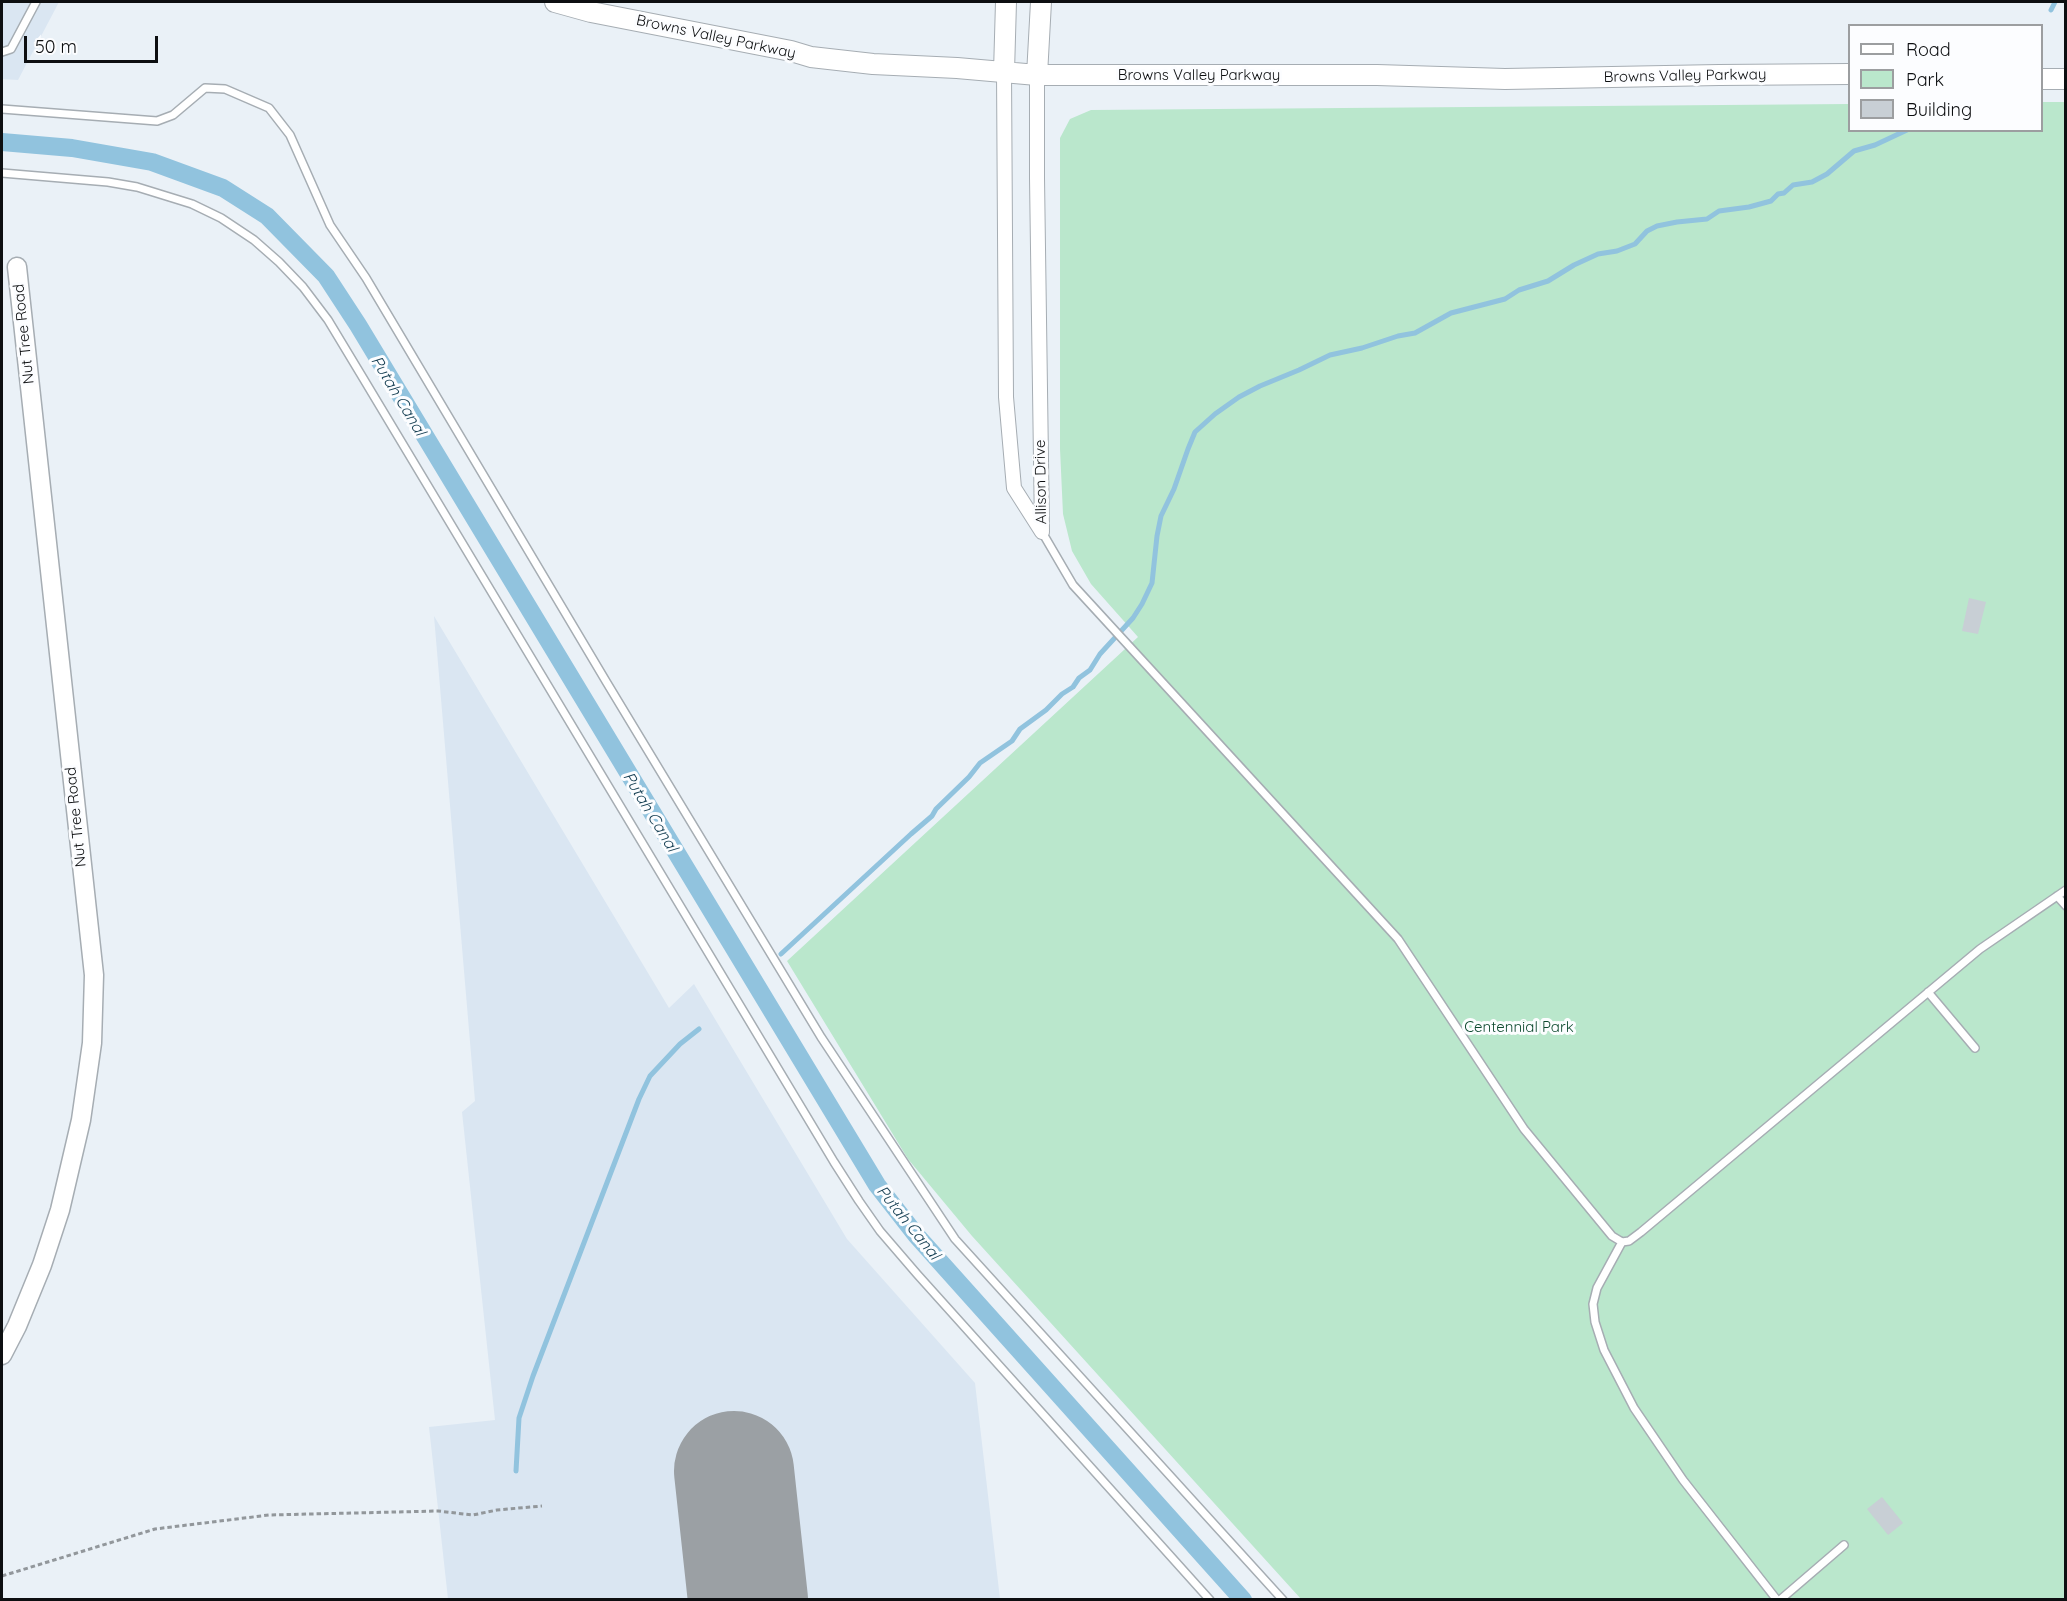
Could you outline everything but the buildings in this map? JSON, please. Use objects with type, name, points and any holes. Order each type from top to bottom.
[{"type":"main road","name":"Browns Valley Parkway","points":[[555,2],[591,12],[791,51],[811,57],[873,64],[1037,75],[1377,75],[1505,79],[1848,75]]},
{"type":"main road","name":"Allison Drive","points":[[1004,72],[1006,2]]},
{"type":"main road","name":"Allison Drive","points":[[1037,75],[1041,2]]},
{"type":"main road","points":[[2043,79],[2066,79]]},
{"type":"street","name":"Allison Drive","points":[[1004,72],[1007,408],[1014,488],[1042,532]]},
{"type":"street","name":"Allison Drive","points":[[1037,75],[1042,532]]},
{"type":"street","name":"Nut Tree Road","points":[[2,1355],[17,1326],[42,1265],[60,1210],[81,1120],[92,1043],[94,975],[17,267]]},
{"type":"lane","points":[[2,52],[11,49],[36,2]]},
{"type":"lane","points":[[2,109],[157,121],[173,115],[206,88],[225,89],[269,108],[290,135],[330,225],[378,298],[821,1037],[955,1239],[1284,1599]]},
{"type":"lane","points":[[2,173],[128,185],[162,193],[192,204],[221,218],[254,240],[303,287],[328,320],[859,1202],[924,1283],[1210,1599]]},
{"type":"lane","points":[[1042,532],[1073,585],[1398,939],[1524,1129],[1612,1236],[1622,1242],[1629,1241],[1641,1232],[1980,949],[2066,890]]},
{"type":"lane","points":[[2057,896],[2066,906]]},
{"type":"lane","points":[[1928,992],[1975,1048]]},
{"type":"lane","points":[[1622,1242],[1597,1288],[1593,1304],[1595,1322],[1604,1350],[1634,1408],[1683,1480],[1778,1599],[1844,1545]]},
{"type":"path","points":[[2,1576],[155,1529],[269,1515],[438,1511],[473,1515],[497,1510],[542,1506]]},
{"type":"shaded area","points":[[2,2],[59,2],[18,80],[2,79]]},
{"type":"shaded area","points":[[434,616],[669,1008],[694,984],[847,1239],[975,1383],[1000,1599],[448,1599],[429,1427],[495,1420],[462,1112],[475,1101]]},
{"type":"green space","name":"Centennial Park","points":[[2043,102],[2065,102],[2065,1599],[1301,1599],[972,1236],[908,1159],[787,961],[1138,637],[1091,584],[1072,551],[1063,514],[1060,449],[1060,138],[1070,119],[1091,110],[1848,104],[1848,132],[2043,132]]},
{"type":"waterway","points":[[2051,10],[2055,2]]},
{"type":"waterway","points":[[781,954],[932,816],[980,763],[1012,741],[1020,729],[1073,687],[1133,618],[1152,583],[1161,516],[1174,489],[1195,432],[1215,414],[1260,386],[1330,355],[1415,333],[1451,313],[1505,299],[1519,290],[1548,281],[1598,254],[1617,251],[1635,244],[1647,231],[1657,226],[1707,219],[1719,211],[1771,201],[1793,185],[1812,182],[1827,174],[1854,151],[1875,145],[1903,132]]},
{"type":"waterway","name":"Putah Canal","points":[[2,142],[72,148],[152,162],[223,188],[267,216],[326,276],[358,325],[877,1185],[916,1235],[1243,1600]]},
{"type":"waterway","points":[[516,1471],[519,1418],[639,1099],[650,1076],[680,1044],[699,1029]]},
{"type":"runway","points":[[734,1471],[748,1600]]}]
